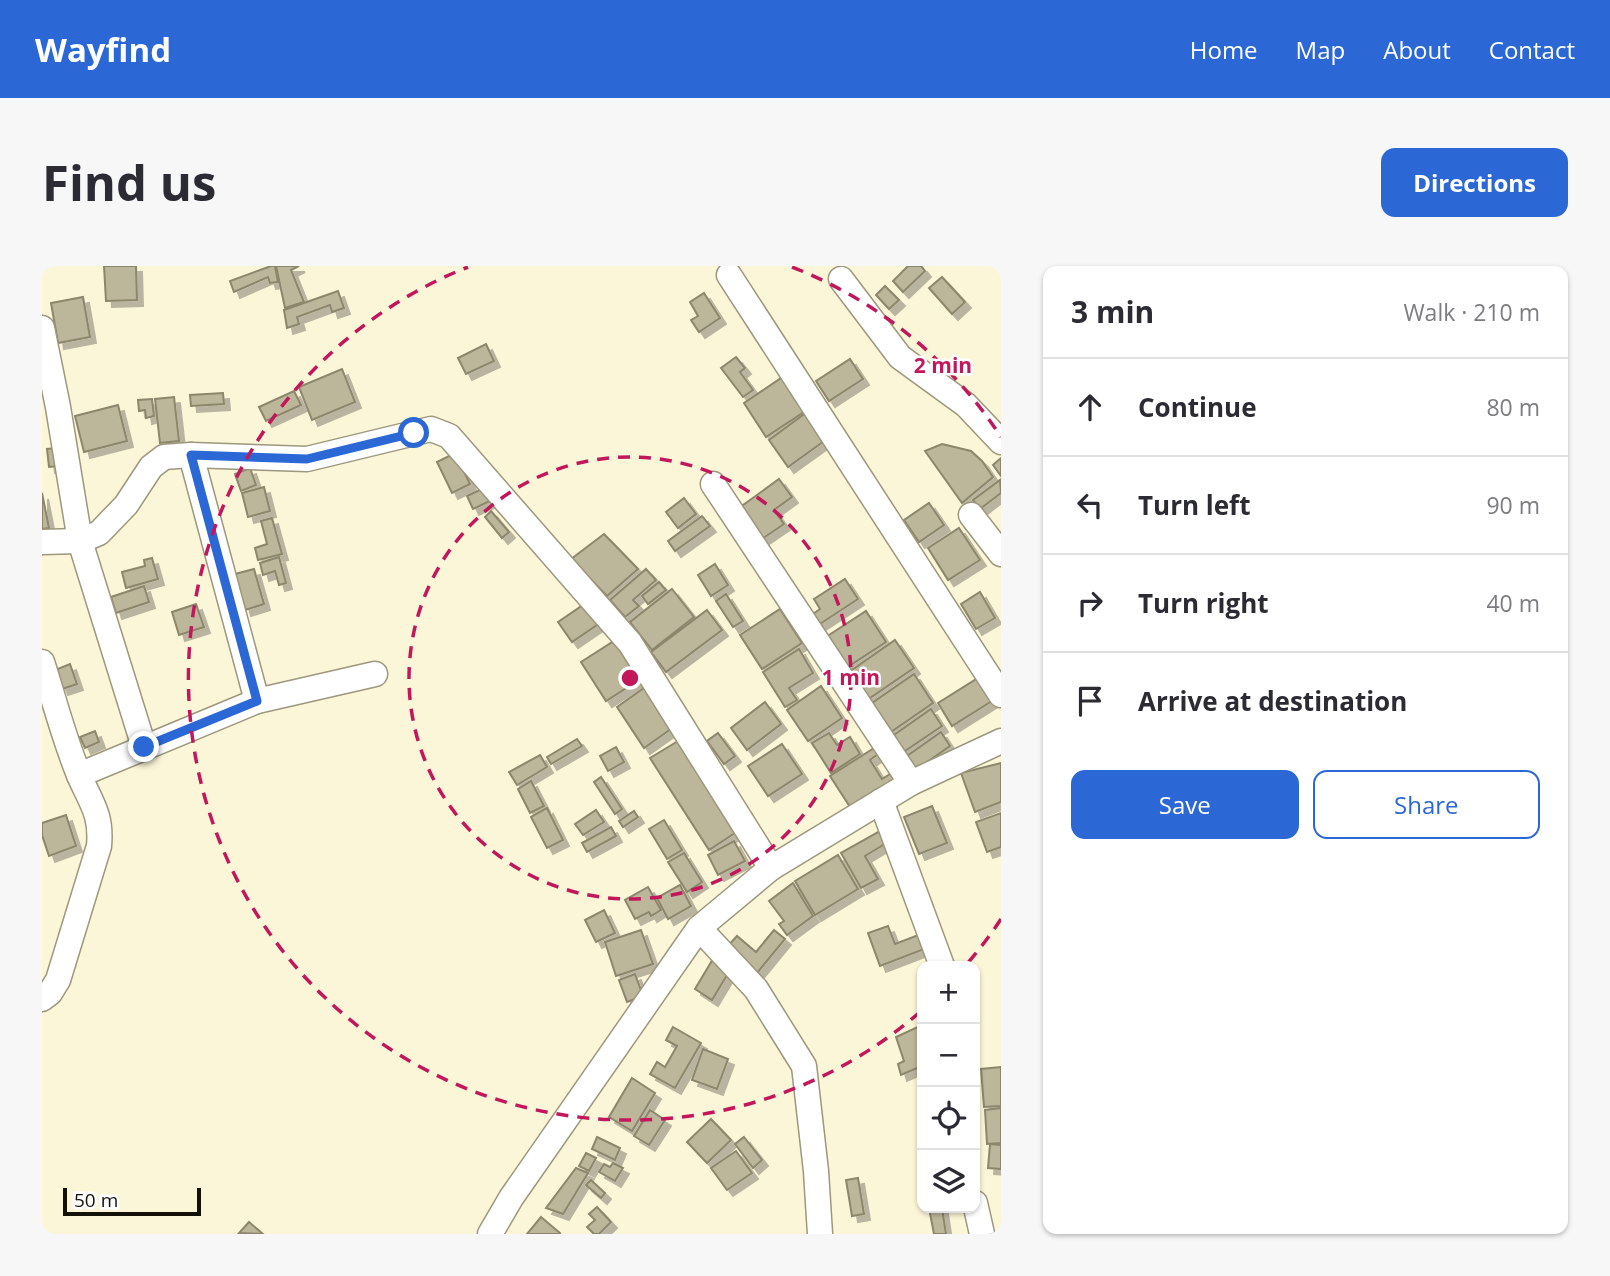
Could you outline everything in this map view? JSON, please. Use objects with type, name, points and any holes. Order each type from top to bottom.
[{"type":"street","points":[[729,275],[1001,695]]},
{"type":"street","points":[[841,279],[900,357],[966,405],[1001,442]]},
{"type":"street","points":[[42,328],[80,541],[144,747]]},
{"type":"street","points":[[42,542],[80,541],[99,533],[127,505],[151,467],[164,457],[191,455],[307,459],[431,429],[449,436],[630,643],[771,868]]},
{"type":"street","points":[[191,455],[257,701]]},
{"type":"street","points":[[713,484],[911,783]]},
{"type":"street","points":[[971,515],[1001,554]]},
{"type":"street","points":[[42,662],[79,775],[98,811],[101,830],[99,846],[58,980],[50,993],[42,999]]},
{"type":"street","points":[[79,775],[257,701],[375,674]]},
{"type":"street","points":[[490,1234],[511,1198],[699,928],[771,868],[911,783],[1001,741]]},
{"type":"street","points":[[881,801],[940,961]]},
{"type":"street","points":[[699,928],[756,989],[804,1066],[820,1234]]},
{"type":"street","points":[[977,1213],[982,1234]]},
{"type":"building","points":[[104,266],[136,266],[137,300],[106,301]]},
{"type":"building","points":[[275,266],[278,282],[270,283],[268,277],[234,292],[230,281]]},
{"type":"building","points":[[276,266],[299,266],[291,270],[304,302],[285,308]]},
{"type":"building","points":[[908,266],[921,266],[925,271],[903,292],[893,281]]},
{"type":"building","points":[[942,277],[965,302],[952,314],[929,288]]},
{"type":"building","points":[[885,286],[899,300],[889,309],[876,295]]},
{"type":"building","points":[[338,291],[344,308],[332,312],[330,305],[297,317],[299,324],[287,328],[284,310]]},
{"type":"building","points":[[704,293],[720,318],[699,332],[691,320],[698,316],[690,302]]},
{"type":"building","points":[[83,297],[90,337],[58,343],[51,303]]},
{"type":"building","points":[[486,344],[494,361],[466,374],[458,358]]},
{"type":"building","points":[[736,357],[745,368],[740,372],[753,390],[743,397],[721,368]]},
{"type":"building","points":[[850,359],[863,379],[829,401],[816,381]]},
{"type":"building","points":[[342,369],[355,402],[312,420],[299,387]]},
{"type":"building","points":[[787,374],[810,408],[766,437],[744,403]]},
{"type":"building","points":[[294,391],[301,405],[266,421],[259,407]]},
{"type":"building","points":[[223,393],[224,404],[191,406],[190,395]]},
{"type":"building","points":[[174,397],[179,441],[160,443],[155,399]]},
{"type":"building","points":[[152,399],[154,416],[146,418],[145,410],[139,411],[138,400]]},
{"type":"building","points":[[118,405],[127,441],[84,452],[75,416]]},
{"type":"building","points":[[807,412],[827,439],[788,467],[769,440]]},
{"type":"building","points":[[942,444],[971,451],[993,477],[962,503],[925,451]]},
{"type":"building","points":[[56,448],[58,466],[49,467],[47,449]]},
{"type":"building","points":[[455,453],[470,484],[452,493],[437,462]]},
{"type":"building","points":[[1001,458],[1001,476],[993,465]]},
{"type":"building","points":[[250,468],[256,485],[241,491],[235,474]]},
{"type":"building","points":[[779,479],[792,497],[774,510],[784,524],[762,539],[739,508]]},
{"type":"building","points":[[1000,480],[1001,493],[980,509],[973,500]]},
{"type":"building","points":[[264,487],[270,511],[248,517],[242,493]]},
{"type":"building","points":[[484,488],[490,501],[473,509],[467,496]]},
{"type":"building","points":[[42,493],[49,528],[42,529]]},
{"type":"building","points":[[684,498],[696,514],[678,528],[666,512]]},
{"type":"building","points":[[929,503],[944,525],[919,542],[904,520]]},
{"type":"building","points":[[491,511],[509,532],[502,538],[485,517]]},
{"type":"building","points":[[702,516],[710,526],[675,551],[668,541]]},
{"type":"building","points":[[272,518],[282,554],[258,560],[255,548],[267,544],[261,521]]},
{"type":"building","points":[[959,528],[980,560],[948,580],[928,548]]},
{"type":"building","points":[[604,534],[638,569],[607,596],[571,559]]},
{"type":"building","points":[[279,557],[286,583],[279,585],[275,571],[263,575],[260,563]]},
{"type":"building","points":[[152,558],[158,579],[126,588],[122,572],[145,566],[144,560]]},
{"type":"building","points":[[715,564],[728,585],[711,596],[698,575]]},
{"type":"building","points":[[254,569],[264,604],[245,610],[235,574]]},
{"type":"building","points":[[646,569],[656,580],[633,600],[639,606],[625,617],[610,600]]},
{"type":"building","points":[[845,579],[858,599],[820,624],[813,614],[820,609],[814,599]]},
{"type":"building","points":[[659,582],[666,590],[648,604],[642,596]]},
{"type":"building","points":[[144,586],[149,602],[116,613],[111,597]]},
{"type":"building","points":[[672,589],[694,617],[652,650],[630,622]]},
{"type":"building","points":[[980,592],[995,618],[976,629],[961,604]]},
{"type":"building","points":[[726,594],[743,621],[733,627],[716,601]]},
{"type":"building","points":[[586,603],[600,623],[572,642],[558,622]]},
{"type":"building","points":[[196,604],[204,627],[179,635],[172,612]]},
{"type":"building","points":[[780,609],[802,643],[762,669],[740,635]]},
{"type":"building","points":[[707,610],[722,630],[666,672],[651,652]]},
{"type":"building","points":[[866,611],[886,642],[846,668],[826,637]]},
{"type":"building","points":[[895,640],[914,668],[867,700],[849,672]]},
{"type":"building","points":[[614,641],[639,680],[606,701],[581,662]]},
{"type":"building","points":[[799,649],[813,673],[789,688],[797,700],[785,707],[763,672]]},
{"type":"building","points":[[70,664],[77,684],[62,689],[55,670]]},
{"type":"building","points":[[914,674],[933,703],[888,734],[869,705]]},
{"type":"building","points":[[978,678],[992,701],[952,726],[938,703]]},
{"type":"building","points":[[651,683],[678,724],[644,748],[617,707]]},
{"type":"building","points":[[821,686],[842,718],[808,741],[787,710]]},
{"type":"building","points":[[765,702],[781,724],[747,750],[731,728]]},
{"type":"building","points":[[931,709],[942,726],[902,753],[891,737]]},
{"type":"building","points":[[95,731],[99,742],[85,748],[80,737]]},
{"type":"building","points":[[941,732],[950,746],[913,772],[904,758]]},
{"type":"building","points":[[718,733],[735,756],[724,764],[707,741]]},
{"type":"building","points":[[829,733],[837,745],[850,737],[860,754],[831,773],[812,743]]},
{"type":"building","points":[[683,738],[741,829],[709,850],[650,758]]},
{"type":"building","points":[[577,739],[582,746],[551,764],[547,757]]},
{"type":"building","points":[[782,744],[802,774],[768,796],[748,766]]},
{"type":"building","points":[[616,747],[624,762],[608,771],[600,756]]},
{"type":"building","points":[[874,748],[878,754],[870,760],[882,779],[890,774],[898,784],[854,813],[830,776]]},
{"type":"building","points":[[540,755],[547,767],[517,785],[509,772]]},
{"type":"building","points":[[1001,763],[1001,802],[975,812],[961,773]]},
{"type":"building","points":[[601,777],[622,809],[615,814],[594,782]]},
{"type":"building","points":[[531,781],[544,806],[530,813],[518,789]]},
{"type":"building","points":[[932,806],[947,843],[919,854],[904,817]]},
{"type":"building","points":[[547,808],[563,840],[547,848],[531,817]]},
{"type":"building","points":[[596,810],[604,822],[583,835],[575,824]]},
{"type":"building","points":[[634,811],[638,817],[623,827],[619,821]]},
{"type":"building","points":[[1001,813],[1001,847],[987,852],[976,822]]},
{"type":"building","points":[[66,815],[76,846],[49,856],[42,835],[42,823]]},
{"type":"building","points":[[664,820],[682,850],[667,859],[649,829]]},
{"type":"building","points":[[611,827],[616,836],[587,852],[582,843]]},
{"type":"building","points":[[882,830],[888,842],[865,856],[878,879],[861,888],[841,853]]},
{"type":"building","points":[[734,841],[745,861],[718,875],[708,855]]},
{"type":"building","points":[[684,853],[702,882],[687,892],[668,862]]},
{"type":"building","points":[[838,855],[858,889],[815,915],[795,881]]},
{"type":"building","points":[[793,883],[813,916],[787,935],[779,924],[784,921],[769,901]]},
{"type":"building","points":[[680,885],[691,906],[668,919],[657,898]]},
{"type":"building","points":[[648,887],[661,910],[651,916],[649,912],[635,919],[625,900]]},
{"type":"building","points":[[604,910],[615,933],[596,942],[585,920]]},
{"type":"building","points":[[888,926],[895,944],[921,934],[927,948],[880,966],[868,933]]},
{"type":"building","points":[[641,930],[653,964],[616,976],[605,942]]},
{"type":"building","points":[[774,930],[785,939],[757,973],[727,947],[737,936],[756,952]]},
{"type":"building","points":[[713,959],[730,970],[712,1000],[695,989]]},
{"type":"building","points":[[635,974],[643,996],[627,1002],[619,980]]},
{"type":"building","points":[[673,1027],[701,1043],[675,1088],[650,1074],[657,1062],[665,1067],[677,1046],[666,1040]]},
{"type":"building","points":[[917,1027],[917,1068],[901,1075],[898,1064],[904,1061],[896,1037]]},
{"type":"building","points":[[703,1049],[728,1059],[717,1089],[692,1080]]},
{"type":"building","points":[[1001,1067],[1001,1106],[984,1107],[981,1069]]},
{"type":"building","points":[[632,1078],[655,1093],[632,1131],[609,1117]]},
{"type":"building","points":[[1001,1108],[1001,1143],[987,1144],[985,1110]]},
{"type":"building","points":[[650,1110],[665,1120],[649,1145],[634,1136]]},
{"type":"building","points":[[711,1119],[731,1140],[707,1163],[687,1142]]},
{"type":"building","points":[[597,1137],[620,1148],[615,1160],[592,1149]]},
{"type":"building","points":[[744,1137],[762,1160],[753,1168],[735,1144]]},
{"type":"building","points":[[990,1144],[1001,1145],[1001,1169],[988,1168]]},
{"type":"building","points":[[736,1151],[752,1173],[727,1190],[711,1168]]},
{"type":"building","points":[[586,1153],[596,1158],[589,1171],[579,1166]]},
{"type":"building","points":[[613,1163],[623,1168],[615,1181],[599,1172],[604,1164],[610,1167]]},
{"type":"building","points":[[576,1168],[588,1173],[563,1214],[546,1208]]},
{"type":"building","points":[[858,1178],[864,1214],[852,1216],[846,1180]]},
{"type":"building","points":[[591,1180],[605,1193],[601,1198],[586,1185]]},
{"type":"building","points":[[597,1207],[611,1222],[599,1234],[594,1234],[587,1227],[595,1220],[589,1214]]},
{"type":"building","points":[[930,1213],[943,1213],[946,1234],[934,1234]]},
{"type":"building","points":[[541,1217],[560,1233],[527,1234]]},
{"type":"building","points":[[249,1222],[263,1234],[239,1233]]},
{"type":"route","points":[[144,747],[257,701],[191,455],[307,459],[414,433]]}]
